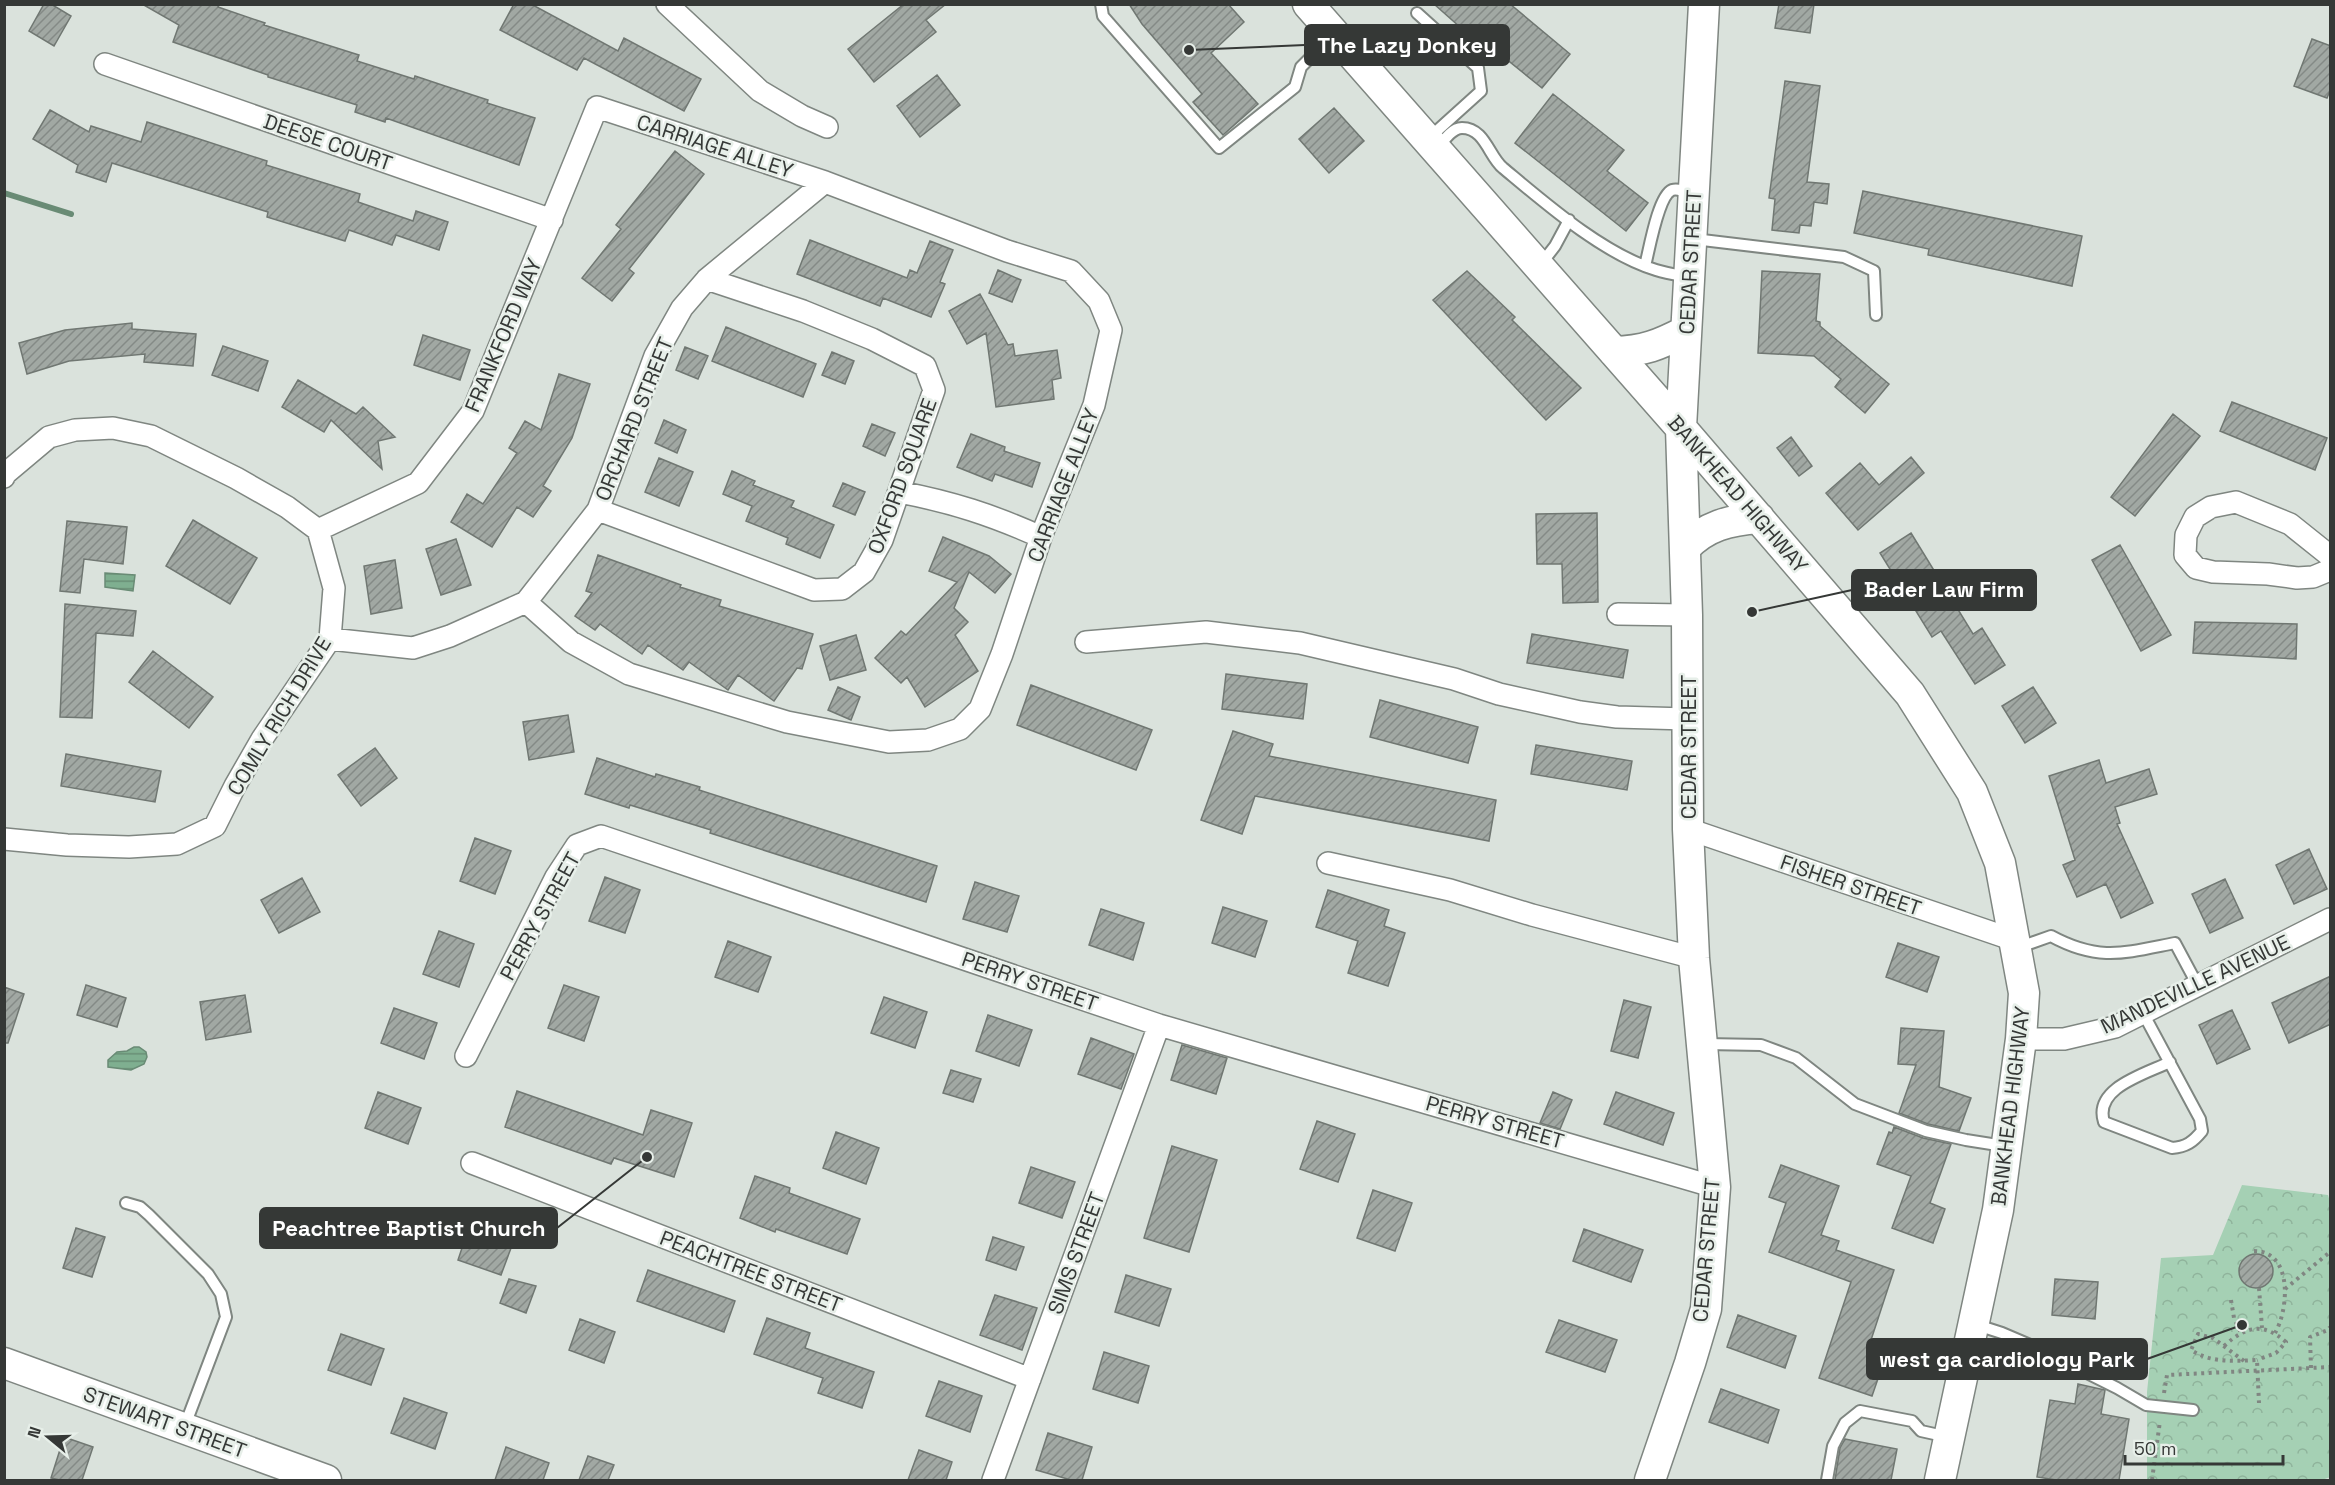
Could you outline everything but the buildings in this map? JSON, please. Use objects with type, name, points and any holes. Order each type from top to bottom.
[{"type":"main road","name":"BANKHEAD HIGHWAY","points":[[1308,4],[1681,428],[1910,694],[1972,792],[2000,863],[2024,993],[2021,1039],[1998,1210],[1940,1480]]},
{"type":"main road","name":"CEDAR STREET","points":[[1650,1480],[1690,1363],[1706,1308],[1716,1187],[1694,958],[1688,830],[1687,615],[1681,428],[1704,4]]},
{"type":"main road","points":[[1614,352],[1639,351],[1686,331]]},
{"type":"main road","points":[[1684,548],[1695,536],[1706,530],[1734,521],[1759,518]]},
{"type":"main road","name":"STEWART STREET","points":[[4,1363],[326,1480]]},
{"type":"street","points":[[667,4],[760,91],[827,128]]},
{"type":"street","name":"DEESE COURT","points":[[105,64],[552,220]]},
{"type":"street","name":"FRANKFORD WAY","points":[[318,530],[418,483],[473,411],[597,107]]},
{"type":"street","name":"CARRIAGE ALLEY","points":[[526,602],[571,642],[629,674],[787,722],[889,742],[928,740],[960,729],[980,709],[1002,654],[1041,537],[1094,405],[1111,330],[1099,301],[1071,271],[1007,251],[825,182],[597,107]]},
{"type":"street","name":"ORCHARD STREET","points":[[330,639],[412,648],[450,636],[526,602],[598,510],[655,356],[682,308],[707,279],[825,182]]},
{"type":"street","name":"OXFORD SQUARE","points":[[598,510],[814,590],[842,589],[864,572],[882,540],[934,390],[925,366],[872,339],[803,311],[707,279]]},
{"type":"street","points":[[4,477],[49,437],[75,430],[113,428],[151,436],[200,460],[287,507],[318,530]]},
{"type":"street","points":[[899,492],[947,501],[998,517],[1041,537]]},
{"type":"street","points":[[2331,556],[2290,524],[2236,502],[2211,507],[2195,517],[2186,535],[2185,555],[2196,568],[2204,570],[2296,578],[2313,577],[2331,570]]},
{"type":"street","name":"COMLY RICH DRIVE","points":[[4,839],[67,845],[129,847],[177,844],[215,826],[262,739],[330,639],[334,588],[318,530]]},
{"type":"street","points":[[1618,614],[1687,615]]},
{"type":"street","points":[[1086,642],[1206,632],[1300,643],[1421,671],[1499,694],[1580,712],[1617,717],[1687,719]]},
{"type":"street","name":"FISHER STREET","points":[[1688,830],[2015,944]]},
{"type":"street","name":"PERRY STREET","points":[[466,1056],[556,877],[577,845],[601,836],[1159,1025],[1716,1187]]},
{"type":"street","points":[[1328,863],[1450,890],[1532,915],[1694,958]]},
{"type":"street","name":"MANDEVILLE AVENUE","points":[[2021,1039],[2064,1039],[2115,1027],[2331,919]]},
{"type":"street","name":"SIMS STREET","points":[[993,1480],[1159,1025]]},
{"type":"street","name":"PEACHTREE STREET","points":[[472,1163],[1030,1379]]},
{"type":"lane","points":[[1101,4],[1103,16],[1219,148],[1295,87],[1301,67],[1334,34]]},
{"type":"lane","points":[[1417,13],[1478,68],[1481,91],[1432,145]]},
{"type":"lane","points":[[1432,145],[1453,131],[1463,128],[1471,131],[1483,138],[1498,164],[1600,243],[1645,266],[1689,277]]},
{"type":"lane","points":[[1645,266],[1665,196],[1671,190],[1680,189],[1693,196]]},
{"type":"lane","points":[[1539,267],[1555,246],[1569,220]]},
{"type":"lane","points":[[1691,239],[1844,257],[1874,271],[1876,315]]},
{"type":"lane","points":[[2015,944],[2051,936],[2072,947],[2094,953],[2124,952],[2175,943],[2198,986]]},
{"type":"lane","points":[[2143,1013],[2170,1062],[2200,1119],[2202,1131],[2184,1147],[2172,1148],[2104,1122],[2101,1112],[2103,1101],[2112,1090],[2170,1062]]},
{"type":"lane","points":[[1702,1044],[1761,1045],[1796,1058],[1855,1104],[1926,1131],[2007,1146]]},
{"type":"lane","points":[[126,1203],[140,1207],[208,1274],[220,1294],[226,1317],[184,1428]]},
{"type":"lane","points":[[1974,1324],[2037,1348],[2146,1405],[2193,1410]]},
{"type":"lane","points":[[1827,1480],[1833,1446],[1845,1423],[1860,1411],[1912,1421],[1921,1431],[1949,1437]]},
{"type":"path","points":[[2254,1251],[2264,1251],[2276,1261],[2285,1289],[2283,1314],[2276,1333]]},
{"type":"path","points":[[2285,1289],[2331,1252]]},
{"type":"path","points":[[2259,1288],[2262,1328]]},
{"type":"path","points":[[2231,1300],[2234,1318],[2241,1333]]},
{"type":"path","points":[[2311,1368],[2310,1337],[2331,1327]]},
{"type":"path","points":[[2224,1346],[2241,1333],[2262,1328],[2276,1333],[2286,1342],[2276,1353],[2257,1360],[2244,1361],[2217,1360],[2200,1356],[2191,1350],[2198,1335],[2213,1338],[2244,1361]]},
{"type":"path","points":[[2257,1360],[2259,1403]]},
{"type":"path","points":[[2152,1480],[2167,1375],[2331,1367]]},
{"type":"green space","points":[[2242,1185],[2328,1195],[2330,1202],[2330,1477],[2322,1480],[2147,1480],[2147,1392],[2161,1258],[2213,1255]]},
{"type":"shaded area","points":[[105,573],[135,575],[133,591],[105,587]]},
{"type":"shaded area","points":[[139,1047],[146,1052],[147,1057],[144,1064],[131,1070],[108,1067],[108,1060],[117,1052],[127,1051]]},
{"type":"waterway","points":[[4,193],[71,214]]},
{"type":"place","name":"The Lazy Donkey","points":[[1189,50]]},
{"type":"place","name":"Bader Law Firm","points":[[1752,612]]},
{"type":"place","name":"Peachtree Baptist Church","points":[[647,1157]]},
{"type":"place","name":"west ga cardiology Park","points":[[2242,1325]]}]
